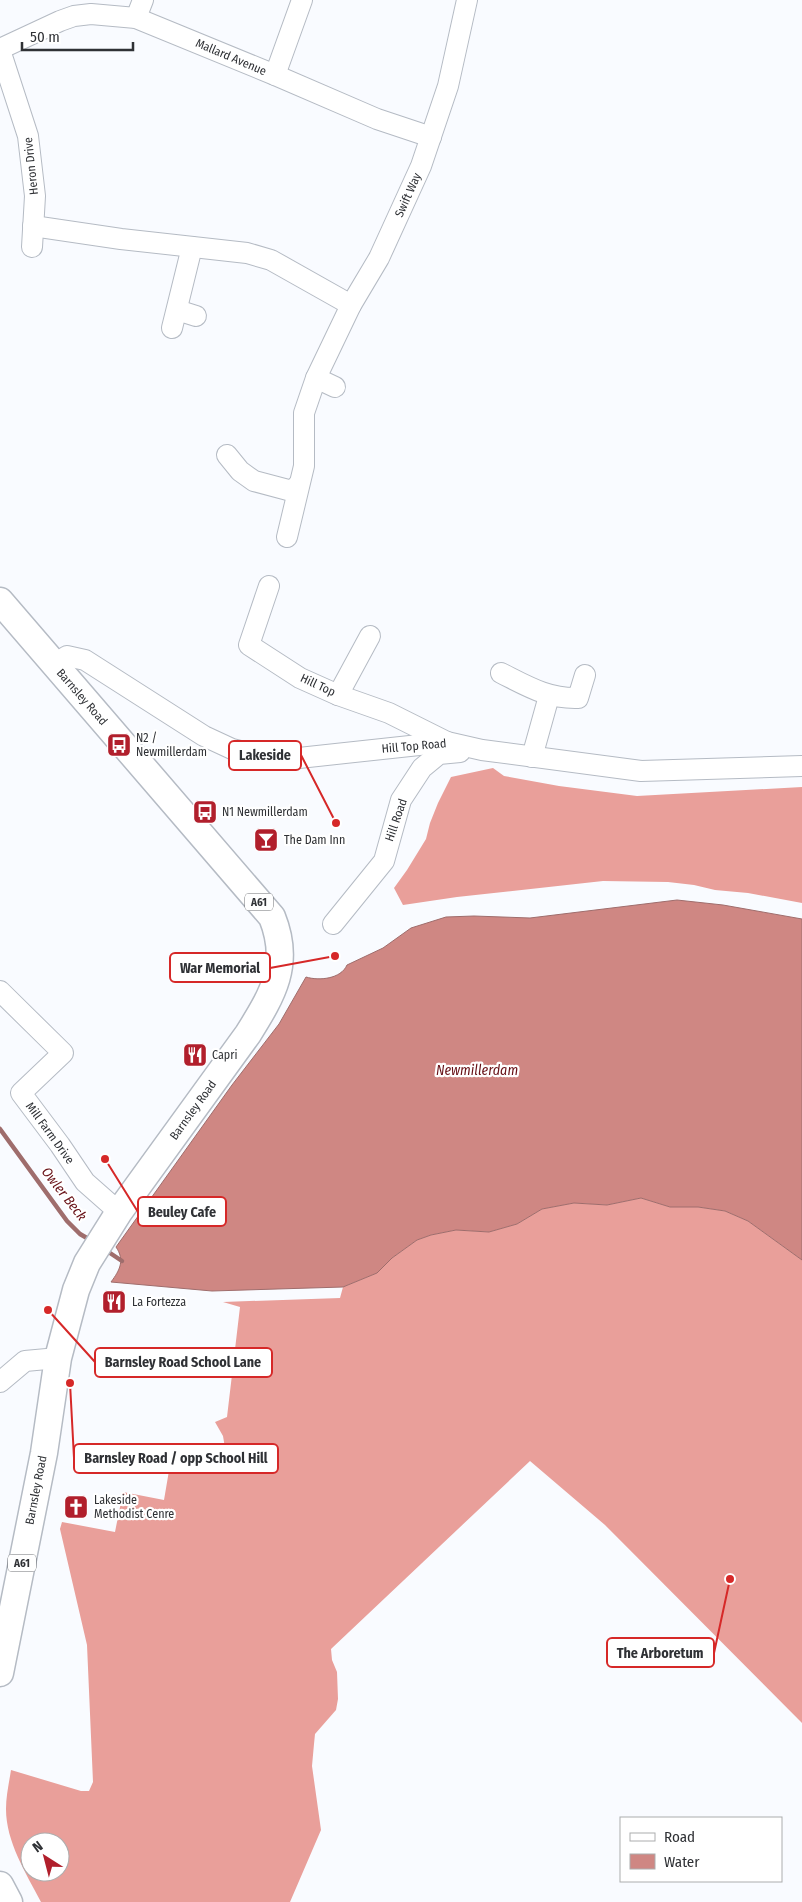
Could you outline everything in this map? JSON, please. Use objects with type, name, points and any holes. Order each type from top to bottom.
[{"type":"main road","name":"Barnsley Road","points":[[0,601],[272,917],[280,946],[279,965],[266,1006],[248,1034],[119,1212],[86,1263],[76,1290],[58,1358],[44,1453],[0,1673]]},
{"type":"main road","points":[[0,1886],[9,1902]]},
{"type":"street","points":[[274,75],[302,0]]},
{"type":"street","name":"Swift Way","points":[[287,537],[304,466],[304,413],[309,397],[316,378],[352,305],[379,258],[401,213],[431,137],[448,86],[467,0]]},
{"type":"street","name":"Mallard Avenue","points":[[0,50],[74,16],[139,9],[274,75],[377,119],[431,137]]},
{"type":"street","name":"Heron Drive","points":[[0,50],[28,136],[35,196],[32,247]]},
{"type":"street","points":[[33,226],[121,239],[247,253],[271,260],[352,305]]},
{"type":"street","points":[[182,318],[192,246]]},
{"type":"street","points":[[316,378],[335,387]]},
{"type":"street","points":[[227,455],[240,470],[254,481],[288,490],[294,489],[300,484]]},
{"type":"street","name":"Hill Top","points":[[269,586],[249,645],[300,678],[338,695],[389,713],[447,742]]},
{"type":"street","points":[[338,695],[370,636]]},
{"type":"street","name":"Hill Top Road","points":[[54,665],[67,656],[85,660],[204,736],[232,749],[273,759],[299,758],[447,742],[482,750],[642,771],[802,766]]},
{"type":"street","points":[[501,673],[549,696],[563,699],[578,698],[585,675]]},
{"type":"street","points":[[532,757],[549,696]]},
{"type":"street","name":"Hill Road","points":[[333,924],[384,860],[401,800],[422,768],[439,754],[482,750]]},
{"type":"street","name":"Mill Farm Drive","points":[[0,991],[63,1053],[21,1093],[60,1144],[85,1182],[119,1212]]},
{"type":"street","points":[[4,1372],[25,1361],[58,1358]]},
{"type":"shaded area","points":[[493,768],[504,776],[559,786],[637,796],[802,787],[802,903],[748,893],[715,890],[668,882],[603,881],[457,897],[403,905],[394,888],[426,839],[438,803],[451,777]]},
{"type":"shaded area","points":[[641,1198],[670,1207],[698,1207],[725,1211],[748,1221],[802,1260],[802,1723],[605,1525],[530,1461],[331,1649],[332,1660],[337,1672],[338,1699],[336,1710],[315,1734],[312,1766],[321,1830],[290,1902],[41,1902],[30,1882],[70,1882],[70,1832],[20,1832],[20,1862],[9,1833],[7,1821],[7,1794],[11,1770],[81,1791],[89,1791],[93,1782],[87,1645],[60,1529],[62,1522],[115,1532],[123,1492],[164,1500],[172,1453],[211,1452],[225,1448],[223,1436],[215,1422],[227,1417],[240,1307],[223,1302],[340,1298],[343,1287],[377,1273],[392,1258],[417,1240],[456,1230],[489,1232],[517,1224],[542,1209],[574,1203],[607,1205]]},
{"type":"water","name":"Newmillerdam","points":[[677,900],[723,905],[802,919],[802,1260],[748,1221],[725,1211],[698,1207],[670,1207],[641,1198],[607,1205],[574,1203],[542,1209],[517,1224],[489,1232],[456,1230],[431,1235],[417,1240],[392,1258],[377,1273],[343,1287],[212,1291],[111,1282],[117,1273],[121,1261],[116,1247],[232,1085],[279,1024],[306,977],[323,979],[335,976],[344,970],[347,965],[383,948],[411,928],[446,917],[530,918]]},
{"type":"waterway","name":"Owler Beck","points":[[0,1129],[67,1221],[80,1234],[92,1241]]},
{"type":"waterway","name":"Owler Beck","points":[[104,1249],[122,1261]]},
{"type":"place","name":"N2 / Newmillerdam","points":[[119,745]]},
{"type":"place","name":"N1 Newmillerdam","points":[[205,812]]},
{"type":"place","name":"Lakeside","points":[[336,823]]},
{"type":"place","name":"The Dam Inn","points":[[266,840]]},
{"type":"place","name":"War Memorial","points":[[335,956]]},
{"type":"place","name":"Capri","points":[[195,1055]]},
{"type":"place","name":"Beuley Cafe","points":[[105,1159]]},
{"type":"place","name":"La Fortezza","points":[[114,1302]]},
{"type":"place","name":"Barnsley Road School Lane","points":[[48,1310]]},
{"type":"place","name":"Barnsley Road / opp School Hill","points":[[70,1383]]},
{"type":"place","name":"Lakeside Methodist Cenre","points":[[76,1507]]},
{"type":"place","name":"The Arboretum","points":[[730,1579]]}]
